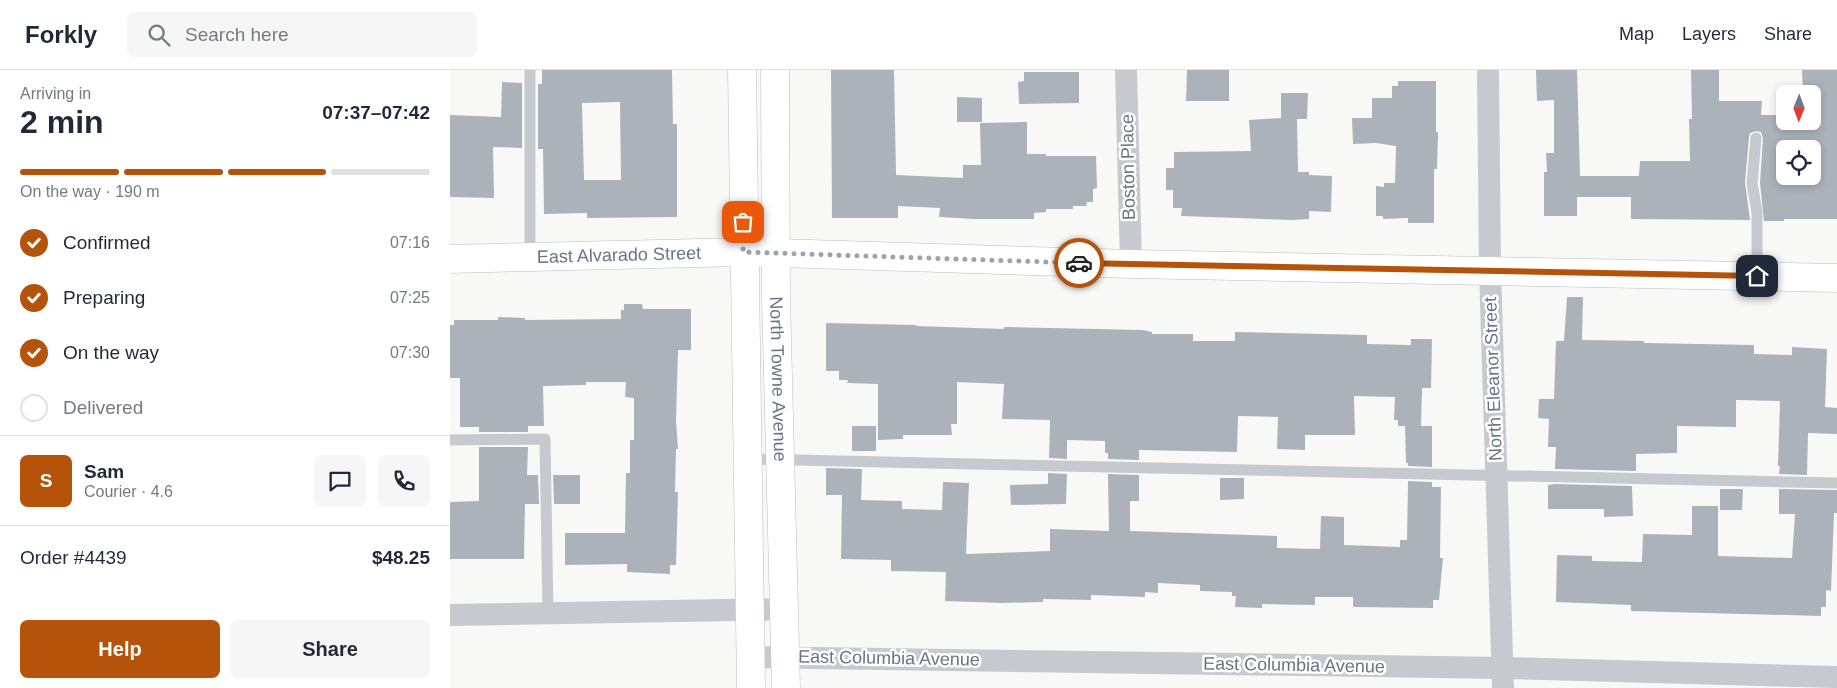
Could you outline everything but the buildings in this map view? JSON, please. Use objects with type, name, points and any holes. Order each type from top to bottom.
[{"type":"street","name":"North Towne Avenue","points":[[742,70],[750,688]]},
{"type":"street","name":"North Towne Avenue","points":[[775,70],[776,253],[786,688]]},
{"type":"street","name":"Boston Place","points":[[1126,70],[1131,264]]},
{"type":"street","name":"North Eleanor Street","points":[[1488,70],[1490,271],[1503,678]]},
{"type":"street","name":"East Alvarado Street","points":[[450,259],[743,252],[1131,264],[1837,278]]},
{"type":"street","points":[[450,615],[785,609]]},
{"type":"street","name":"East Columbia Avenue","points":[[750,657],[1503,678],[1837,677]]},
{"type":"lane","points":[[530,70],[530,257]]},
{"type":"lane","points":[[1756,138],[1752,183],[1757,212],[1757,276]]},
{"type":"lane","points":[[450,440],[545,439],[548,613]]},
{"type":"lane","points":[[748,459],[1837,483]]},
{"type":"way so far","points":[[743,222],[743,252],[1079,263]]},
{"type":"route","points":[[1079,263],[1757,276]]}]
